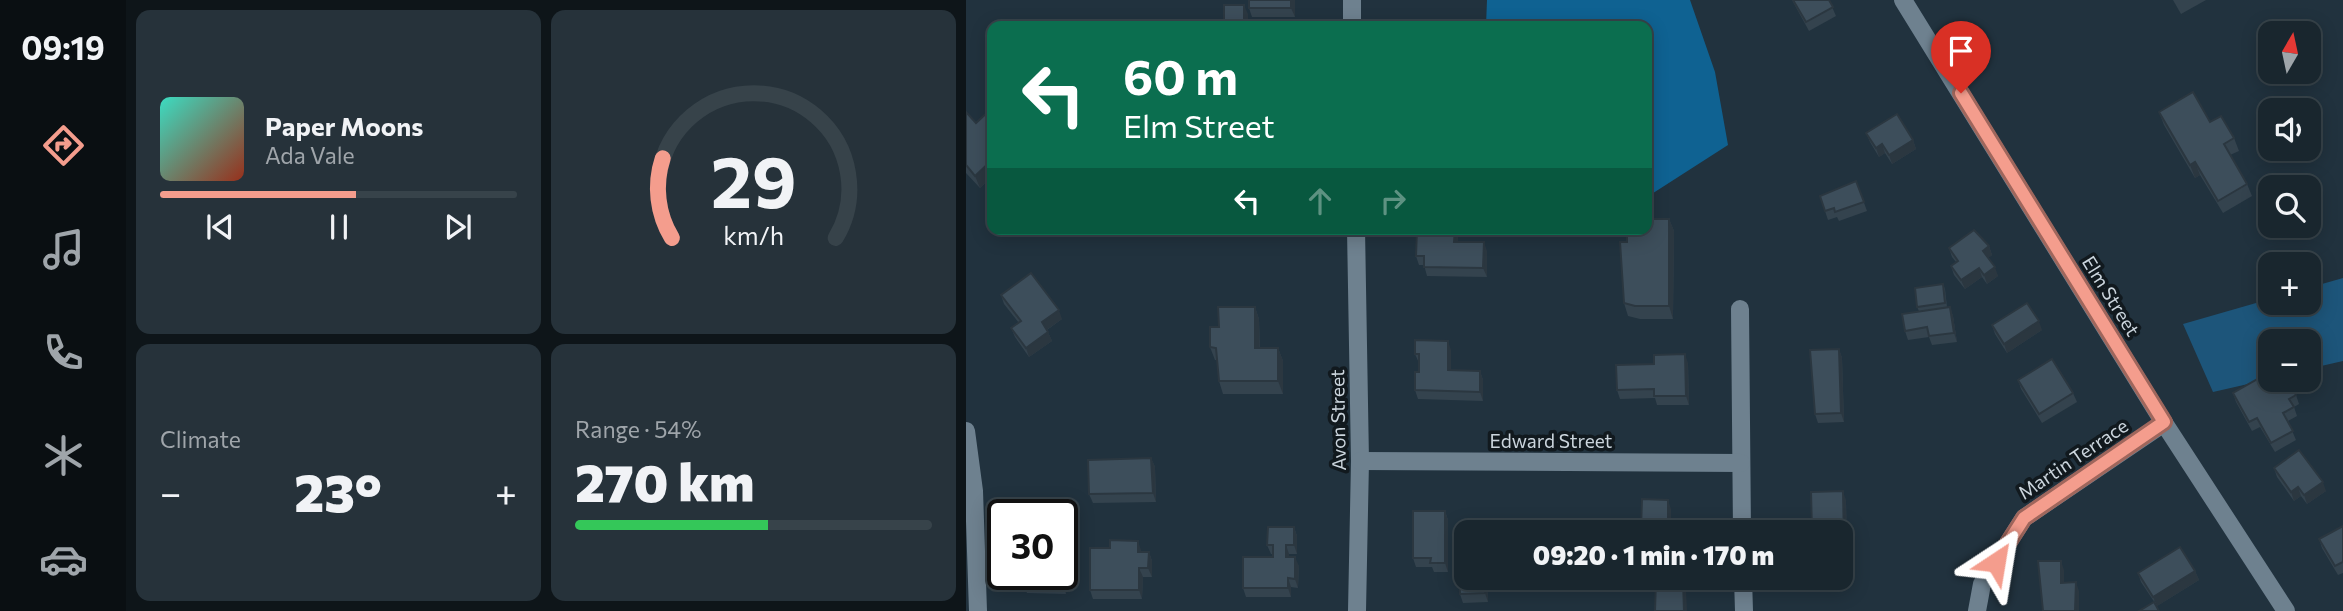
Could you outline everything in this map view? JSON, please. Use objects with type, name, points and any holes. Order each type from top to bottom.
[{"type":"street","points":[[1352,0],[1352,21]]},
{"type":"street","name":"Elm Street","points":[[1903,0],[2164,422],[2286,611]]},
{"type":"street","name":"Avon Street","points":[[1356,235],[1360,461],[1357,611]]},
{"type":"street","points":[[1740,309],[1742,520]]},
{"type":"street","name":"Martin Terrace","points":[[1977,611],[1982,584],[2024,518],[2164,422]]},
{"type":"street","points":[[966,431],[974,491],[978,611]]},
{"type":"street","name":"Edward Street","points":[[1360,461],[1741,463]]},
{"type":"street","points":[[1743,590],[1744,611]]},
{"type":"shaded area","points":[[1487,0],[1690,0],[1715,72],[1728,145],[1652,194],[1652,21],[1486,21]]},
{"type":"shaded area","points":[[2343,278],[2343,361],[2321,366],[2321,329],[2258,329],[2258,382],[2213,392],[2183,324],[2258,302],[2258,315],[2321,315],[2321,284]]},
{"type":"building","points":[[1249,0],[1291,0],[1291,8],[1249,8]]},
{"type":"building","points":[[1793,0],[1829,0],[1833,7],[1806,22]]},
{"type":"building","points":[[1224,5],[1244,5],[1244,21],[1224,21]]},
{"type":"building","points":[[2193,92],[2210,122],[2221,116],[2234,138],[2224,144],[2247,184],[2218,201],[2195,162],[2190,165],[2159,112]]},
{"type":"building","points":[[966,112],[976,123],[987,113],[987,165],[975,176],[966,165]]},
{"type":"building","points":[[1897,114],[1913,140],[1889,155],[1882,144],[1876,148],[1866,133]]},
{"type":"building","points":[[1856,181],[1864,202],[1835,212],[1834,208],[1825,211],[1820,196]]},
{"type":"building","points":[[1652,219],[1669,219],[1669,306],[1635,306],[1624,303],[1620,242],[1627,242],[1627,235],[1652,235]]},
{"type":"building","points":[[1974,230],[1989,246],[1983,251],[1995,267],[1984,275],[1979,268],[1961,280],[1951,266],[1958,261],[1949,248]]},
{"type":"building","points":[[1417,235],[1455,235],[1454,242],[1484,242],[1483,268],[1424,267],[1424,256],[1416,256]]},
{"type":"building","points":[[1031,273],[1059,310],[1042,322],[1048,332],[1026,348],[1011,328],[1021,321],[1001,295]]},
{"type":"building","points":[[1943,284],[1945,303],[1917,307],[1915,288]]},
{"type":"building","points":[[2027,303],[2039,321],[2004,344],[1992,325]]},
{"type":"building","points":[[1218,307],[1255,307],[1255,348],[1278,348],[1278,381],[1219,381],[1216,348],[1210,347],[1210,327],[1219,327]]},
{"type":"building","points":[[1950,307],[1954,333],[1929,336],[1927,327],[1905,331],[1902,314]]},
{"type":"building","points":[[1415,340],[1448,341],[1448,370],[1480,371],[1480,392],[1415,390],[1419,354],[1415,354]]},
{"type":"building","points":[[1839,349],[1841,413],[1815,414],[1810,350]]},
{"type":"building","points":[[1685,354],[1686,396],[1654,396],[1654,389],[1617,390],[1616,365],[1654,364],[1654,355]]},
{"type":"building","points":[[2052,359],[2073,393],[2039,414],[2018,380]]},
{"type":"building","points":[[2258,379],[2258,392],[2294,392],[2296,395],[2289,399],[2294,407],[2283,413],[2293,431],[2271,443],[2257,418],[2249,422],[2233,393]]},
{"type":"building","points":[[2299,450],[2323,482],[2304,495],[2298,487],[2291,492],[2274,468]]},
{"type":"building","points":[[1151,458],[1153,493],[1089,494],[1088,460]]},
{"type":"building","points":[[1843,491],[1844,520],[1812,520],[1811,492]]},
{"type":"building","points":[[1642,499],[1668,500],[1668,520],[1641,520]]},
{"type":"building","points":[[1413,511],[1445,511],[1445,563],[1430,563],[1431,558],[1413,558]]},
{"type":"building","points":[[2343,526],[2343,562],[2335,566],[2319,539]]},
{"type":"building","points":[[1268,527],[1294,527],[1294,545],[1286,545],[1286,557],[1295,557],[1295,579],[1288,578],[1288,588],[1243,588],[1243,557],[1273,557],[1273,545],[1267,545]]},
{"type":"building","points":[[1110,540],[1138,541],[1138,552],[1149,552],[1148,568],[1139,568],[1139,590],[1090,590],[1090,548],[1110,548]]},
{"type":"building","points":[[2180,547],[2195,571],[2153,597],[2138,573]]},
{"type":"building","points":[[2038,561],[2061,561],[2061,583],[2076,582],[2075,611],[2043,611]]},
{"type":"building","points":[[1460,590],[1485,590],[1485,593],[1460,594]]},
{"type":"building","points":[[1656,590],[1683,590],[1684,611],[1655,611]]},
{"type":"building","points":[[2154,602],[2159,611],[2139,611]]},
{"type":"route","points":[[1961,93],[2164,422],[2024,518],[1996,562]]}]
